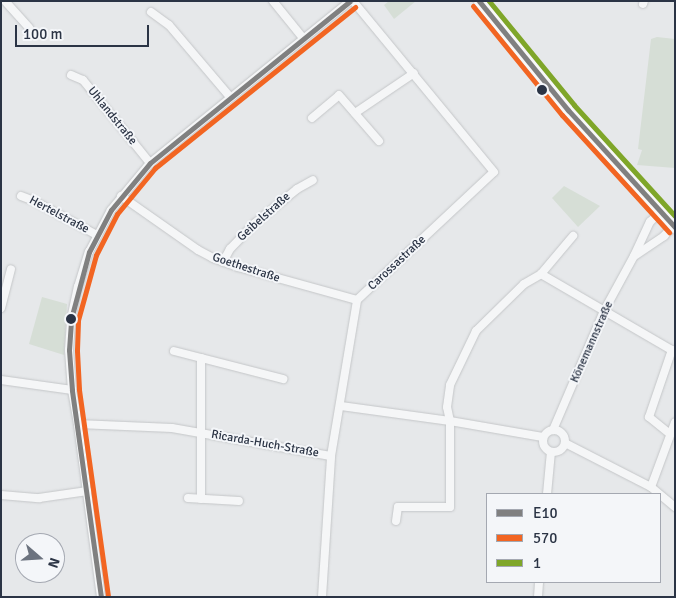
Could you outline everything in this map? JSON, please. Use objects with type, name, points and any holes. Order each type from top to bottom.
[{"type":"main road","points":[[479,1],[568,110],[674,227]]},
{"type":"street","points":[[5,1],[29,28]]},
{"type":"street","points":[[274,1],[303,38]]},
{"type":"street","points":[[101,597],[72,390],[69,350],[71,319],[83,269],[97,235],[120,196],[150,162],[351,1]]},
{"type":"street","name":"Carossastraße","points":[[322,597],[331,456],[341,406],[357,300],[494,172],[414,73],[351,1]]},
{"type":"street","points":[[151,12],[169,25],[230,97]]},
{"type":"street","points":[[355,113],[414,73]]},
{"type":"street","name":"Uhlandstraße","points":[[72,75],[83,80],[150,162]]},
{"type":"street","points":[[312,118],[339,95],[379,141]]},
{"type":"street","name":"Geibelstraße","points":[[223,262],[230,249],[255,223],[297,189],[313,180]]},
{"type":"street","name":"Hertelstraße","points":[[21,196],[97,235]]},
{"type":"street","name":"Goethestraße","points":[[120,196],[198,250],[223,262],[357,300]]},
{"type":"street","name":"Könemannstraße","points":[[554,430],[604,311],[650,222],[660,212]]},
{"type":"street","name":"Könemannstraße","points":[[634,256],[674,227]]},
{"type":"street","points":[[396,521],[398,507],[450,507],[450,421],[446,407],[450,385],[476,331],[517,291],[541,274],[573,236]]},
{"type":"street","points":[[1,308],[11,269]]},
{"type":"street","points":[[541,274],[673,351],[649,417],[670,434]]},
{"type":"street","points":[[174,351],[282,379]]},
{"type":"street","name":"Ricarda-Huch-Straße","points":[[201,358],[201,499]]},
{"type":"street","points":[[1,380],[72,390]]},
{"type":"street","points":[[341,406],[450,421],[543,437]]},
{"type":"street","points":[[651,487],[675,422]]},
{"type":"street","name":"Ricarda-Huch-Straße","points":[[78,424],[172,428],[331,456]]},
{"type":"street","points":[[565,443],[559,451],[551,452],[544,447],[543,437],[547,432],[554,430],[563,435],[565,443],[651,487],[658,493]]},
{"type":"street","points":[[547,493],[551,452]]},
{"type":"street","points":[[1,495],[39,498],[87,491]]},
{"type":"street","points":[[661,495],[675,507]]},
{"type":"street","points":[[188,498],[239,501]]},
{"type":"street","points":[[538,597],[539,583]]},
{"type":"shaded area","points":[[389,1],[416,1],[394,19],[384,5]]},
{"type":"shaded area","points":[[657,37],[675,39],[675,168],[637,165],[642,150],[638,149],[651,39]]},
{"type":"shaded area","points":[[564,186],[600,206],[578,227],[552,198]]},
{"type":"shaded area","points":[[42,297],[67,304],[64,355],[29,344]]},
{"type":"transit line","name":"E10","points":[[101,597],[72,390],[69,350],[71,319],[89,252],[111,210],[150,163],[350,1]]},
{"type":"transit line","name":"E10","points":[[479,1],[568,110],[675,227]]},
{"type":"transit line","name":"1","points":[[489,1],[574,105],[675,216]]},
{"type":"transit line","name":"570","points":[[473,6],[562,115],[669,232]]},
{"type":"transit line","name":"570","points":[[108,596],[79,389],[77,350],[78,320],[96,255],[117,214],[155,168],[355,7]]}]
